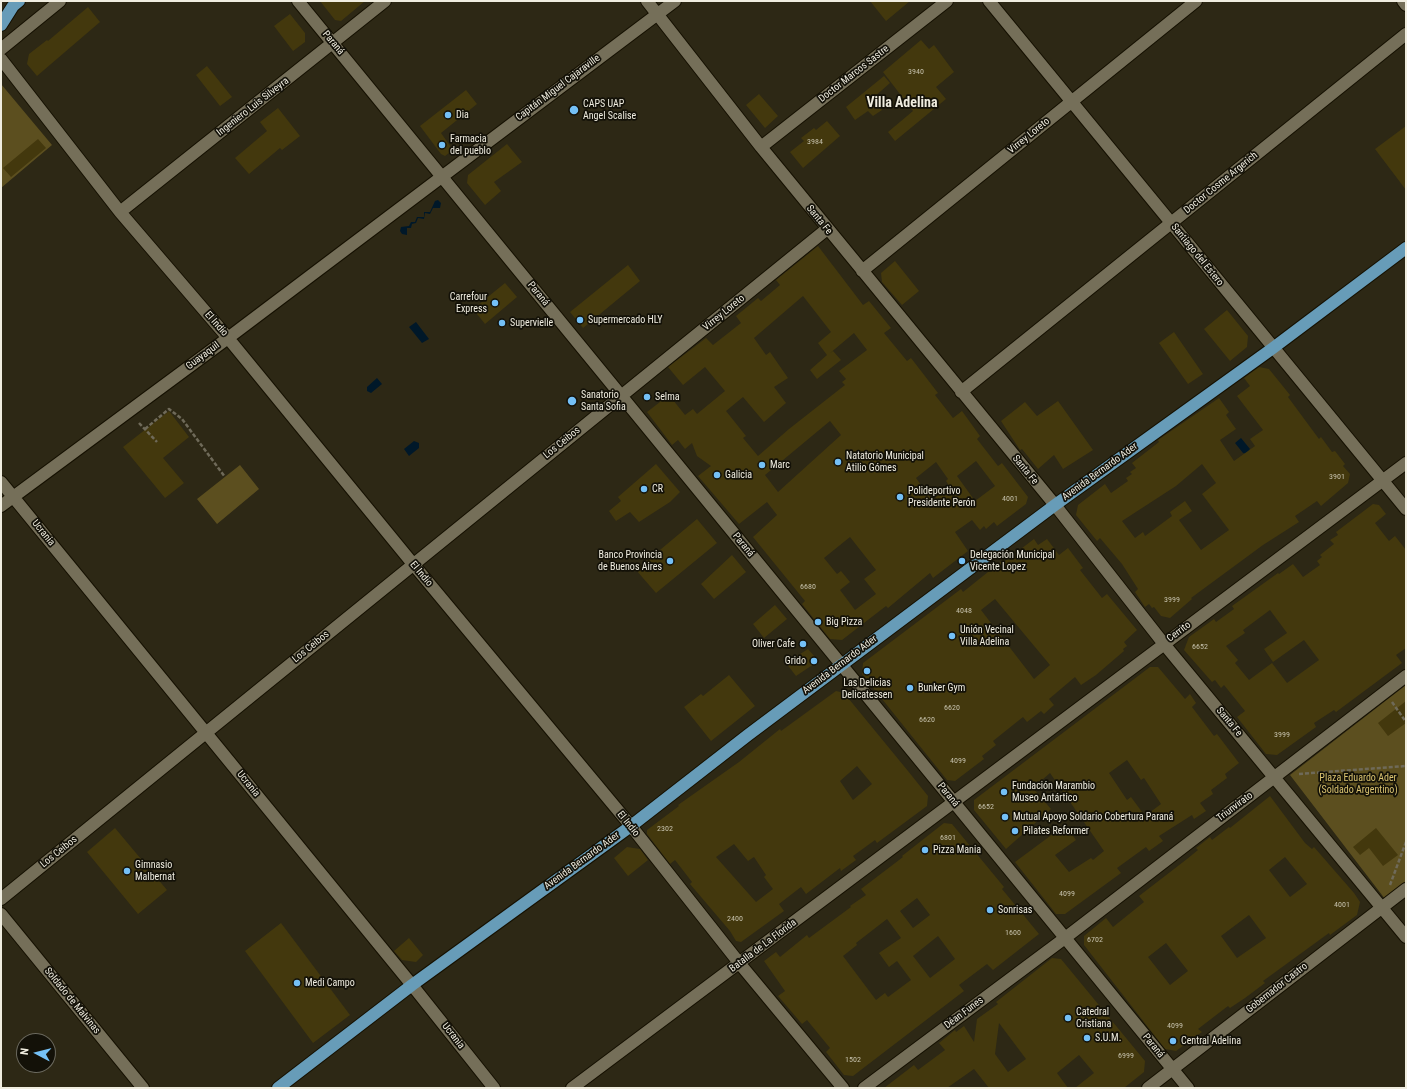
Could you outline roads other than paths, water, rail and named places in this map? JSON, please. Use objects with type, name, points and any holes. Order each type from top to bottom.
[{"type":"main road","points":[[1,25],[13,6],[19,1]]},
{"type":"main road","name":"Avenida Bernardo Ader","points":[[278,1088],[412,985],[631,826],[841,664],[1055,505],[1273,348],[1406,248]]},
{"type":"street","points":[[1,49],[60,1]]},
{"type":"street","name":"Paraná","points":[[298,1],[334,43],[620,396],[1188,1088]]},
{"type":"street","name":"Ingeniero Luis Silveyra","points":[[120,212],[385,1]]},
{"type":"street","name":"Santa Fe","points":[[647,1],[760,147],[1055,505],[1164,644],[1384,904],[1406,937]]},
{"type":"street","name":"Capitán Miguel Cajaraville","points":[[441,176],[675,1]]},
{"type":"street","name":"Doctor Marcos Sastre","points":[[760,147],[947,1]]},
{"type":"street","name":"Santiago del Estero","points":[[989,1],[1406,509]]},
{"type":"street","name":"Virrey Loreto","points":[[862,272],[1196,1]]},
{"type":"street","points":[[1403,1],[1406,5]]},
{"type":"street","name":"Doctor Cosme Argerich","points":[[961,392],[1406,34]]},
{"type":"street","name":"El Indio","points":[[1,59],[120,212],[228,338],[413,564],[631,826],[740,964],[843,1088]]},
{"type":"street","name":"Guayaquil","points":[[1,506],[228,338],[441,176]]},
{"type":"street","name":"Virrey Loreto","points":[[620,396],[827,229]]},
{"type":"street","name":"Los Ceibos","points":[[1,899],[620,396]]},
{"type":"street","name":"Cerrito","points":[[952,801],[1406,463]]},
{"type":"street","name":"Ucrania","points":[[1,482],[412,985],[494,1088]]},
{"type":"street","name":"Triunvirato","points":[[1065,938],[1406,676]]},
{"type":"street","name":"Batalla de La Florida","points":[[572,1088],[740,964],[952,801]]},
{"type":"street","name":"Gobernador Castro","points":[[1148,1088],[1406,888]]},
{"type":"street","name":"Soldado de Malvinas","points":[[1,914],[143,1088]]},
{"type":"street","name":"Déan Funes","points":[[864,1088],[1065,938]]},
{"type":"water","points":[[438,200],[441,203],[440,208],[433,208],[430,214],[425,213],[424,219],[418,218],[416,223],[412,224],[411,228],[407,228],[407,235],[402,234],[400,231],[401,227],[409,226],[411,222],[415,222],[417,217],[424,217],[424,212],[430,212],[435,201]]},
{"type":"water","points":[[416,322],[429,339],[422,343],[409,327]]},
{"type":"water","points":[[377,378],[382,384],[371,393],[367,391],[367,387]]},
{"type":"water","points":[[1241,438],[1250,449],[1246,454],[1243,453],[1235,443]]},
{"type":"water","points":[[414,441],[419,443],[419,448],[409,456],[404,449]]},
{"type":"place","name":"CAPS UAP Angel Scalise","points":[[574,110]]},
{"type":"place","name":"Dia","points":[[448,115]]},
{"type":"place","name":"Farmacia del pueblo","points":[[442,145]]},
{"type":"place","name":"Carrefour Express","points":[[495,303]]},
{"type":"place","name":"Supermercado HLY","points":[[580,320]]},
{"type":"place","name":"Supervielle","points":[[502,323]]},
{"type":"place","name":"Selma","points":[[647,397]]},
{"type":"place","name":"Sanatorio Santa Sofia","points":[[572,401]]},
{"type":"place","name":"Natatorio Municipal Atilio Gómes","points":[[838,462]]},
{"type":"place","name":"Marc","points":[[762,465]]},
{"type":"place","name":"Galicia","points":[[717,475]]},
{"type":"place","name":"CR","points":[[644,489]]},
{"type":"place","name":"Polideportivo Presidente Perón","points":[[900,497]]},
{"type":"place","name":"Banco Provincia de Buenos Aires","points":[[670,561]]},
{"type":"place","name":"Delegación Municipal Vicente Lopez","points":[[962,561]]},
{"type":"place","name":"Big Pizza","points":[[818,622]]},
{"type":"place","name":"Unión Vecinal Villa Adelina","points":[[952,636]]},
{"type":"place","name":"Oliver Cafe","points":[[803,644]]},
{"type":"place","name":"Grido","points":[[814,661]]},
{"type":"place","name":"Las Delicias Delicatessen","points":[[867,671]]},
{"type":"place","name":"Bunker Gym","points":[[910,688]]},
{"type":"place","name":"Fundación Marambio Museo Antártico","points":[[1004,792]]},
{"type":"place","name":"Mutual Apoyo Soldario Cobertura Paraná","points":[[1005,817]]},
{"type":"place","name":"Pilates Reformer","points":[[1015,831]]},
{"type":"place","name":"Pizza Mania","points":[[925,850]]},
{"type":"place","name":"Gimnasio Malbernat","points":[[127,871]]},
{"type":"place","name":"Sonrisas","points":[[990,910]]},
{"type":"place","name":"Medi Campo","points":[[297,983]]},
{"type":"place","name":"Catedral Cristiana","points":[[1068,1018]]},
{"type":"place","name":"S.U.M.","points":[[1087,1038]]},
{"type":"place","name":"Central Adelina","points":[[1173,1041]]},
{"type":"district","name":"Villa Adelina","points":[[902,103]]},
{"type":"park label","name":"Plaza Eduardo Ader (Soldado Argentino)","points":[[1358,784]]}]
